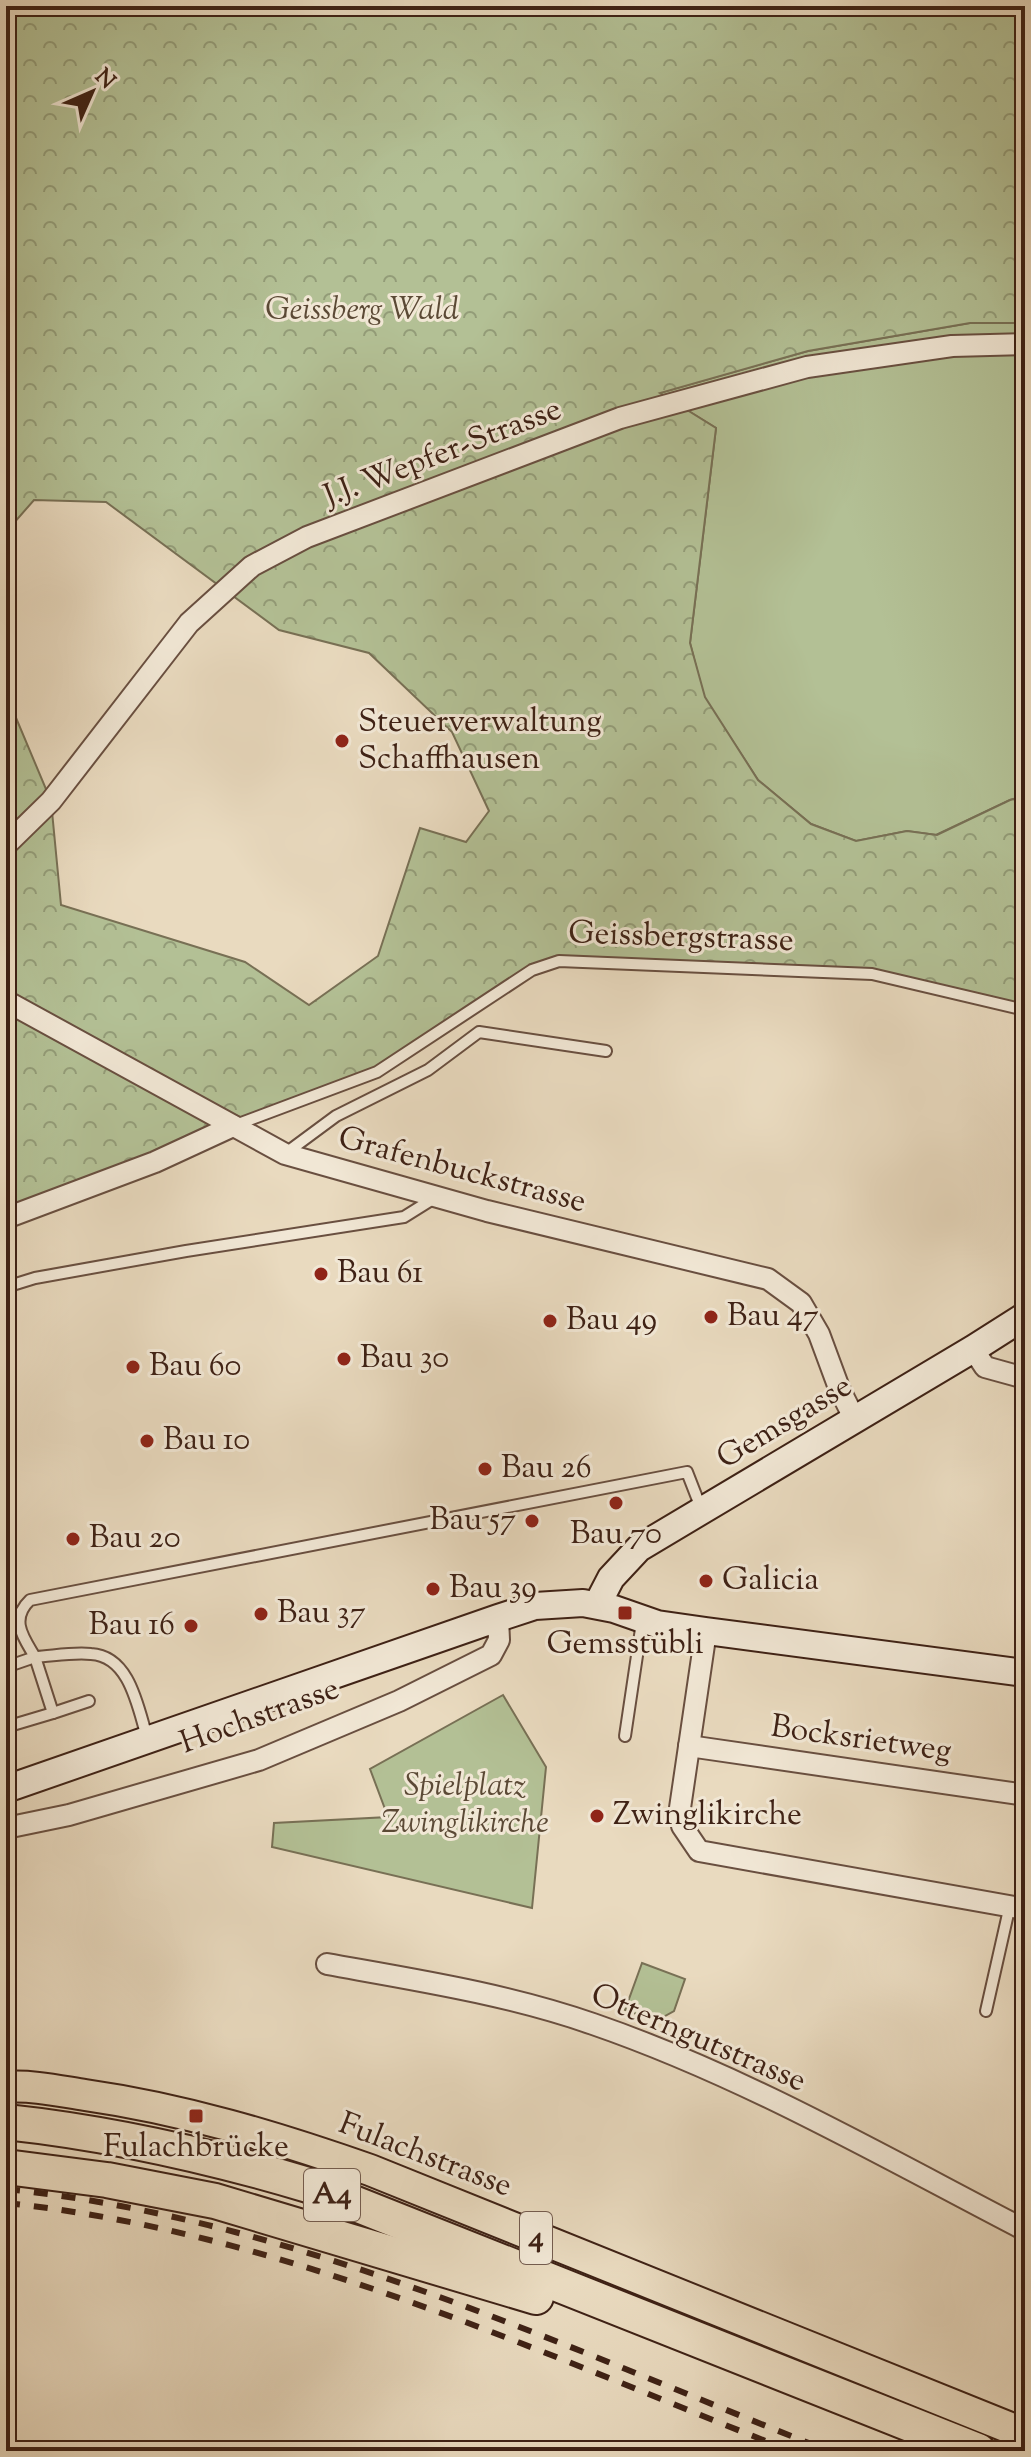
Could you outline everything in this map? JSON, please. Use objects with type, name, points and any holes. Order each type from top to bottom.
[{"type":"highway","name":"A4","points":[[6,2122],[109,2135],[308,2185],[926,2451]]},
{"type":"highway","name":"A4","points":[[6,2145],[74,2152],[157,2167],[248,2190],[566,2298],[978,2451]]},
{"type":"highway","points":[[291,2159],[566,2298]]},
{"type":"highway","points":[[6,2167],[107,2180],[215,2201],[566,2298]]},
{"type":"main road","name":"Fulachstrasse","points":[[19,2088],[116,2100],[219,2121],[330,2156],[1025,2434]]},
{"type":"street","name":"J.J. Wepfer-Strasse","points":[[6,845],[51,801],[189,623],[252,566],[307,537],[620,418],[807,367],[952,346],[1025,344]]},
{"type":"street","name":"Grafenbuckstrasse","points":[[6,1001],[285,1154],[437,1197],[768,1279],[801,1303],[819,1334],[839,1388],[855,1420]]},
{"type":"street","name":"Geissbergstrasse","points":[[6,1218],[155,1162],[233,1126]]},
{"type":"street","name":"Gemsgasse","points":[[597,1605],[611,1578],[639,1548],[1025,1316]]},
{"type":"street","points":[[973,1349],[985,1367],[1025,1378]]},
{"type":"street","name":"Hochstrasse","points":[[6,1789],[498,1618],[553,1603],[597,1605],[642,1620],[706,1631],[1025,1673]]},
{"type":"street","name":"Hochstrasse","points":[[6,1828],[69,1815],[259,1760],[399,1701],[491,1655],[499,1640],[498,1618]]},
{"type":"street","points":[[706,1631],[680,1808],[682,1826],[699,1851],[1017,1907]]},
{"type":"street","name":"Bocksrietweg","points":[[689,1746],[1025,1795]]},
{"type":"street","name":"Otterngutstrasse","points":[[327,1964],[481,1993],[590,2023],[668,2052],[775,2100],[1025,2230]]},
{"type":"lane","name":"Geissbergstrasse","points":[[233,1126],[377,1072],[532,970],[559,961],[872,974],[1025,1010]]},
{"type":"lane","points":[[285,1154],[336,1116],[428,1070],[479,1032],[606,1051]]},
{"type":"lane","points":[[6,1287],[35,1278],[171,1254],[404,1217],[437,1197]]},
{"type":"lane","points":[[18,1618],[30,1600],[687,1472],[702,1512]]},
{"type":"lane","points":[[6,1602],[18,1618],[21,1634],[35,1657],[53,1713]]},
{"type":"lane","points":[[625,1736],[642,1620]]},
{"type":"lane","points":[[6,1667],[35,1657],[93,1653],[115,1664],[129,1683],[148,1739]]},
{"type":"lane","points":[[6,1727],[89,1701]]},
{"type":"lane","points":[[986,2011],[1017,1907]]},
{"type":"green space","name":"Geissberg Wald","points":[[6,6],[1025,6],[1025,323],[970,323],[808,351],[660,393],[716,428],[690,643],[705,697],[758,780],[811,824],[856,841],[907,831],[937,835],[1010,800],[1025,796],[1025,1010],[872,974],[559,961],[531,970],[377,1072],[6,1218],[6,694],[51,801],[61,905],[245,962],[309,1005],[378,956],[420,828],[466,842],[489,811],[452,732],[369,653],[279,630],[106,502],[34,500],[6,532]]},
{"type":"green space","points":[[970,323],[1025,323],[1025,796],[936,835],[907,831],[856,841],[811,824],[758,780],[704,697],[690,643],[716,428],[659,393],[808,351]]},
{"type":"green space","name":"Spielplatz Zwinglikirche","points":[[503,1695],[546,1767],[532,1908],[272,1847],[274,1823],[388,1817],[370,1769]]},
{"type":"green space","points":[[642,1963],[685,1979],[674,2011],[656,2021],[625,2010]]},
{"type":"railway","points":[[6,2189],[113,2205],[219,2228],[323,2257],[527,2330],[829,2451]]},
{"type":"railway","points":[[6,2203],[108,2218],[209,2240],[308,2268],[503,2336],[791,2451]]},
{"type":"place","name":"Steuerverwaltung Schaffhausen","points":[[342,741]]},
{"type":"place","name":"Bau 61","points":[[321,1274]]},
{"type":"place","name":"Bau 47","points":[[711,1317]]},
{"type":"place","name":"Bau 49","points":[[550,1321]]},
{"type":"place","name":"Bau 30","points":[[344,1359]]},
{"type":"place","name":"Bau 60","points":[[133,1367]]},
{"type":"place","name":"Bau 10","points":[[147,1441]]},
{"type":"place","name":"Bau 26","points":[[485,1469]]},
{"type":"place","name":"Bau 70","points":[[616,1503]]},
{"type":"place","name":"Bau 57","points":[[532,1521]]},
{"type":"place","name":"Bau 20","points":[[73,1539]]},
{"type":"place","name":"Galicia","points":[[706,1581]]},
{"type":"place","name":"Bau 39","points":[[433,1589]]},
{"type":"place","name":"Gemsstübli","points":[[625,1613]]},
{"type":"place","name":"Bau 37","points":[[261,1614]]},
{"type":"place","name":"Bau 16","points":[[191,1626]]},
{"type":"place","name":"Zwinglikirche","points":[[597,1816]]},
{"type":"place","name":"Fulachbrücke","points":[[196,2116]]}]
